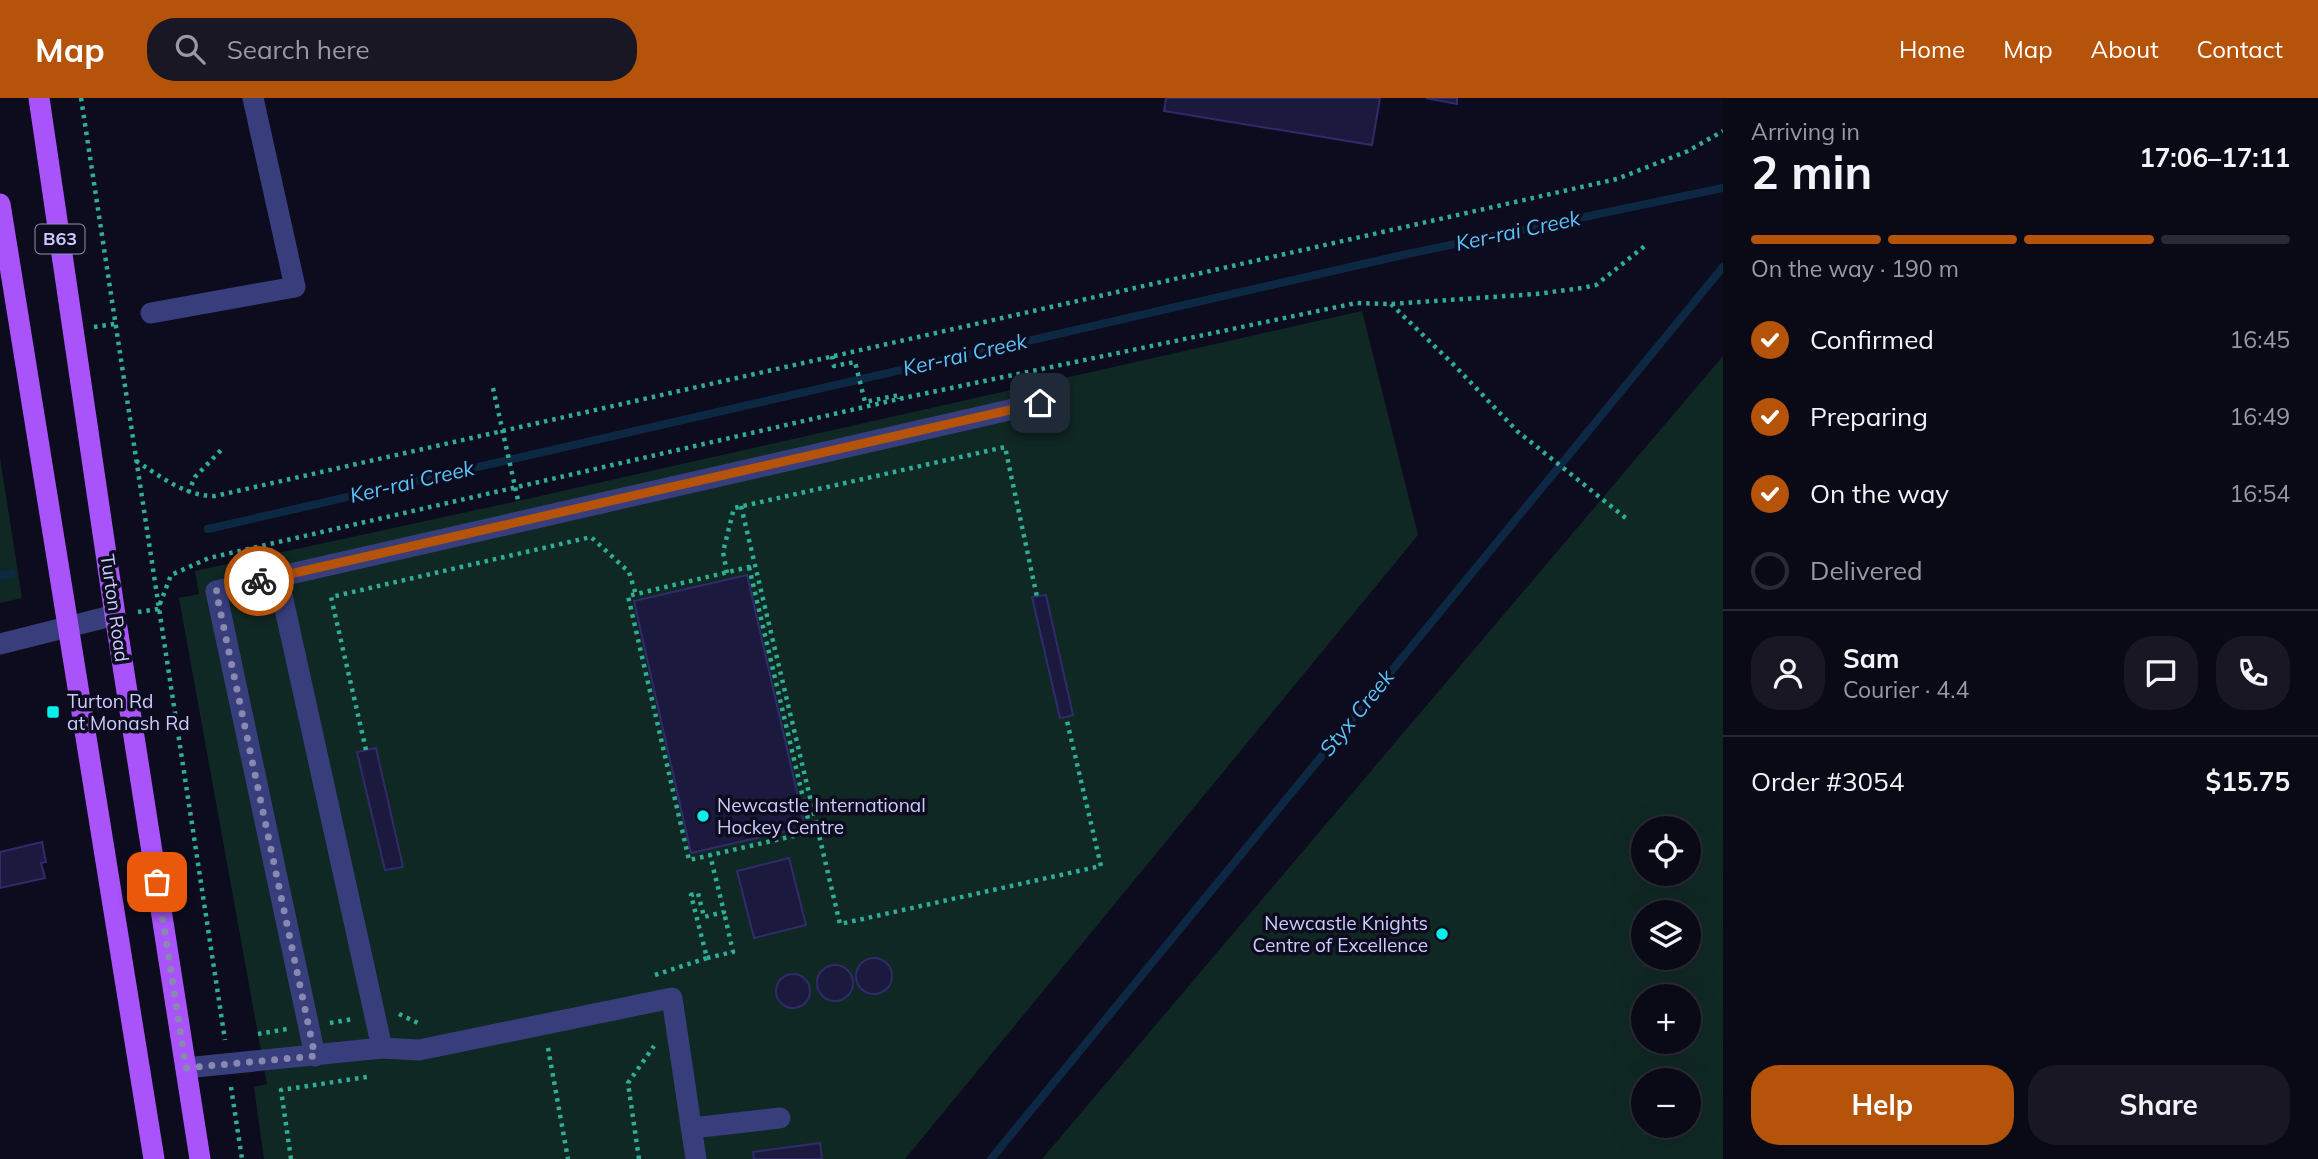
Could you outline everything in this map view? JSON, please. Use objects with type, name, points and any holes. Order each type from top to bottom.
[{"type":"main road","name":"Turton Road","points":[[39,98],[115,615],[200,1159]]},
{"type":"main road","name":"B63","points":[[0,204],[154,1159]]},
{"type":"street","points":[[152,313],[295,287],[253,98]]},
{"type":"street","points":[[315,1056],[216,591],[1040,403]]},
{"type":"street","points":[[278,577],[382,1048]]},
{"type":"street","points":[[0,644],[115,615]]},
{"type":"street","points":[[186,1068],[382,1048],[419,1050],[672,998],[696,1159]]},
{"type":"street","points":[[692,1128],[780,1118]]},
{"type":"path","points":[[81,98],[242,1159]]},
{"type":"path","points":[[136,461],[188,493],[215,496],[1617,179],[1688,151],[1723,131]]},
{"type":"path","points":[[158,609],[171,575],[209,558],[899,398],[1356,303],[1536,294],[1589,287],[1596,285],[1646,245]]},
{"type":"path","points":[[1391,303],[1517,431],[1627,519]]},
{"type":"path","points":[[832,356],[834,366],[855,362],[865,402],[899,395],[899,398]]},
{"type":"path","points":[[493,388],[513,480]]},
{"type":"path","points":[[726,572],[723,552],[734,508],[1005,447],[1037,597]]},
{"type":"path","points":[[188,493],[195,477],[223,448]]},
{"type":"path","points":[[741,506],[840,924],[1101,866],[1066,717]]},
{"type":"path","points":[[366,750],[331,597],[591,537],[629,572],[636,595]]},
{"type":"path","points":[[749,567],[770,667],[811,832],[689,860],[655,700],[628,596],[686,586],[726,572],[749,567]]},
{"type":"path","points":[[115,615],[158,609]]},
{"type":"path","points":[[649,1002],[643,978],[733,952],[710,855]]},
{"type":"path","points":[[707,958],[691,895],[698,893],[704,917],[724,912]]},
{"type":"path","points":[[247,1035],[397,1012],[431,1030]]},
{"type":"path","points":[[224,1038],[236,1036]]},
{"type":"path","points":[[639,1159],[628,1083],[657,1042]]},
{"type":"path","points":[[536,1050],[549,1048],[568,1159]]},
{"type":"path","points":[[291,1159],[281,1090],[375,1075]]},
{"type":"green space","name":"Newcastle International Hockey Centre","points":[[1362,311],[1418,535],[905,1159],[264,1159],[254,1087],[267,1084],[179,598],[199,594],[195,571]]},
{"type":"green space","name":"Newcastle Knights Centre of Excellence","points":[[1723,356],[1723,1159],[1042,1159]]},
{"type":"green space","points":[[0,458],[22,598],[0,603]]},
{"type":"building","points":[[1166,98],[1380,98],[1372,145],[1164,111]]},
{"type":"building","points":[[1426,98],[1457,98],[1457,104]]},
{"type":"building","points":[[747,575],[805,827],[691,853],[634,601]]},
{"type":"building","points":[[1046,595],[1073,715],[1060,718],[1032,597]]},
{"type":"building","points":[[376,748],[403,867],[385,870],[357,752]]},
{"type":"building","points":[[42,842],[46,862],[41,863],[45,878],[0,888],[0,852]]},
{"type":"building","points":[[789,858],[806,925],[754,938],[737,871]]},
{"type":"building","points":[[874,958],[887,963],[892,976],[887,989],[874,994],[861,989],[856,976],[861,963]]},
{"type":"building","points":[[835,965],[848,970],[853,983],[848,996],[835,1001],[822,996],[817,983],[822,970]]},
{"type":"building","points":[[793,974],[805,979],[810,991],[805,1003],[793,1008],[781,1003],[776,991],[781,979]]},
{"type":"building","points":[[820,1143],[822,1159],[754,1159],[753,1152]]},
{"type":"waterway","name":"Ker-rai Creek","points":[[208,529],[1398,256],[1723,188]]},
{"type":"waterway","name":"Styx Creek","points":[[991,1159],[1723,267]]},
{"type":"waterway","name":"Ker-rai Creek","points":[[0,576],[12,573]]},
{"type":"way so far","points":[[157,882],[186,1068],[315,1056],[216,591],[259,581]]},
{"type":"place","name":"Turton Rd at Monash Rd","points":[[53,712]]},
{"type":"place","name":"Newcastle International Hockey Centre","points":[[703,816]]},
{"type":"place","name":"Newcastle Knights Centre of Excellence","points":[[1442,934]]},
{"type":"route","points":[[259,581],[1040,403]]}]
